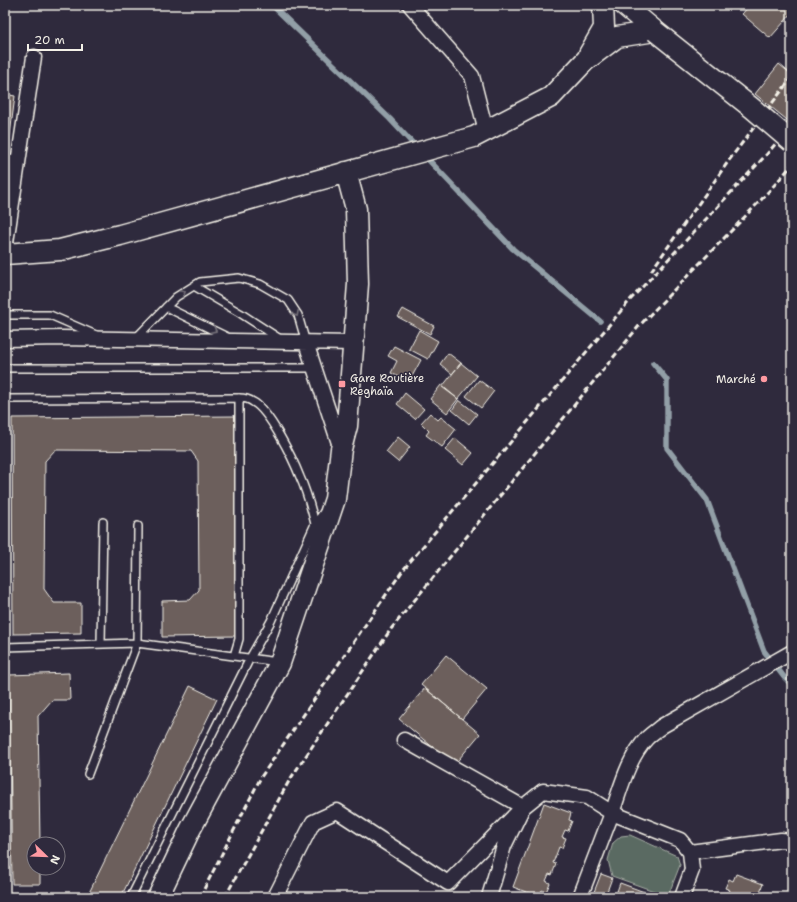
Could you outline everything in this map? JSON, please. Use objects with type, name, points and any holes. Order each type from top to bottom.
[{"type":"main road","points":[[585,61],[604,28],[603,5]]},
{"type":"main road","points":[[624,5],[792,142]]},
{"type":"main road","points":[[5,254],[60,250],[120,235],[396,159],[480,134],[551,97],[585,61],[617,37],[656,31]]},
{"type":"main road","points":[[158,897],[190,830],[280,662],[335,499],[341,449],[347,426],[358,284],[356,209],[346,172]]},
{"type":"street","points":[[410,5],[472,76],[480,134]]},
{"type":"street","points":[[5,249],[11,163],[34,56]]},
{"type":"street","points":[[5,339],[62,338],[354,343]]},
{"type":"street","points":[[306,343],[341,449]]},
{"type":"street","points":[[580,897],[630,765],[636,753],[647,738],[662,726],[792,652]]},
{"type":"street","points":[[404,740],[523,807]]},
{"type":"street","points":[[279,896],[313,822],[337,811],[448,883],[523,807],[543,791],[587,797],[612,813],[680,840],[690,852],[692,870],[682,897]]},
{"type":"street","points":[[489,897],[504,846],[523,807]]},
{"type":"street","points":[[690,852],[781,840],[792,841]]},
{"type":"lane","points":[[134,339],[176,297],[200,282],[239,278],[260,284],[288,300],[298,315],[306,343]]},
{"type":"lane","points":[[194,286],[240,313],[285,343]]},
{"type":"lane","points":[[166,307],[236,342]]},
{"type":"lane","points":[[5,315],[50,315],[106,339]]},
{"type":"lane","points":[[5,368],[314,368]]},
{"type":"lane","points":[[234,656],[239,639],[238,398]]},
{"type":"lane","points":[[5,399],[244,398],[254,402],[264,412],[280,438],[300,477],[310,504],[315,524]]},
{"type":"lane","points":[[131,897],[250,658],[271,621],[315,524],[335,499]]},
{"type":"lane","points":[[101,644],[103,522]]},
{"type":"lane","points":[[88,774],[137,643],[138,526]]},
{"type":"lane","points":[[5,648],[137,643],[280,662]]},
{"type":"green space","points":[[630,835],[677,856],[680,865],[668,896],[612,876],[608,860],[613,843],[621,836]]},
{"type":"building","points":[[750,5],[792,5],[792,13],[770,38],[742,14]]},
{"type":"building","points":[[779,64],[792,75],[792,124],[755,94]]},
{"type":"building","points":[[5,94],[15,96],[7,158],[5,158]]},
{"type":"building","points":[[403,309],[434,326],[430,334],[398,317]]},
{"type":"building","points":[[419,330],[438,341],[428,359],[409,349]]},
{"type":"building","points":[[394,346],[421,360],[409,382],[391,373],[397,361],[388,356]]},
{"type":"building","points":[[448,353],[461,363],[452,374],[440,364]]},
{"type":"building","points":[[461,363],[477,376],[458,399],[442,387]]},
{"type":"building","points":[[479,380],[494,391],[481,408],[466,396]]},
{"type":"building","points":[[441,385],[458,399],[447,413],[430,399]]},
{"type":"building","points":[[405,393],[424,409],[415,419],[397,404]]},
{"type":"building","points":[[459,400],[477,414],[469,424],[452,410]]},
{"type":"building","points":[[430,413],[438,420],[441,417],[456,429],[442,447],[426,435],[429,431],[421,423]]},
{"type":"building","points":[[235,416],[236,636],[162,637],[162,601],[190,600],[199,590],[198,461],[191,451],[55,450],[45,461],[44,589],[54,603],[81,603],[81,633],[13,634],[12,418]]},
{"type":"building","points":[[398,437],[410,447],[398,462],[386,452]]},
{"type":"building","points":[[455,438],[473,453],[463,465],[445,450]]},
{"type":"building","points":[[446,655],[487,689],[462,719],[421,685]]},
{"type":"building","points":[[69,673],[70,700],[52,700],[38,716],[40,836],[26,836],[26,876],[40,876],[40,884],[12,884],[9,675]]},
{"type":"building","points":[[190,686],[217,699],[121,897],[87,897]]},
{"type":"building","points":[[425,688],[480,734],[454,765],[399,719]]},
{"type":"building","points":[[544,803],[571,813],[569,820],[572,821],[568,831],[565,830],[562,837],[566,838],[562,848],[559,847],[553,863],[556,864],[552,875],[549,874],[546,881],[550,883],[546,892],[542,890],[539,897],[513,887]]},
{"type":"building","points":[[601,874],[612,878],[605,897],[592,897]]},
{"type":"building","points":[[736,874],[763,884],[758,897],[727,897],[730,890],[725,888],[729,879],[733,881]]},
{"type":"building","points":[[620,883],[647,893],[646,897],[615,897]]},
{"type":"waterway","points":[[272,5],[390,119],[418,149]]},
{"type":"waterway","points":[[424,155],[513,249],[600,321]]},
{"type":"waterway","points":[[653,363],[667,380],[667,448],[707,500],[764,651],[792,685]]},
{"type":"railway","points":[[651,271],[730,159],[792,77]]},
{"type":"railway","points":[[200,897],[261,777],[403,570],[631,299],[767,154],[792,124]]},
{"type":"railway","points":[[225,897],[289,781],[391,629],[639,326],[761,200],[792,165]]},
{"type":"place","name":"Marché","points":[[764,379]]},
{"type":"place","name":"Gare Routière Reghaïa","points":[[342,384]]}]
